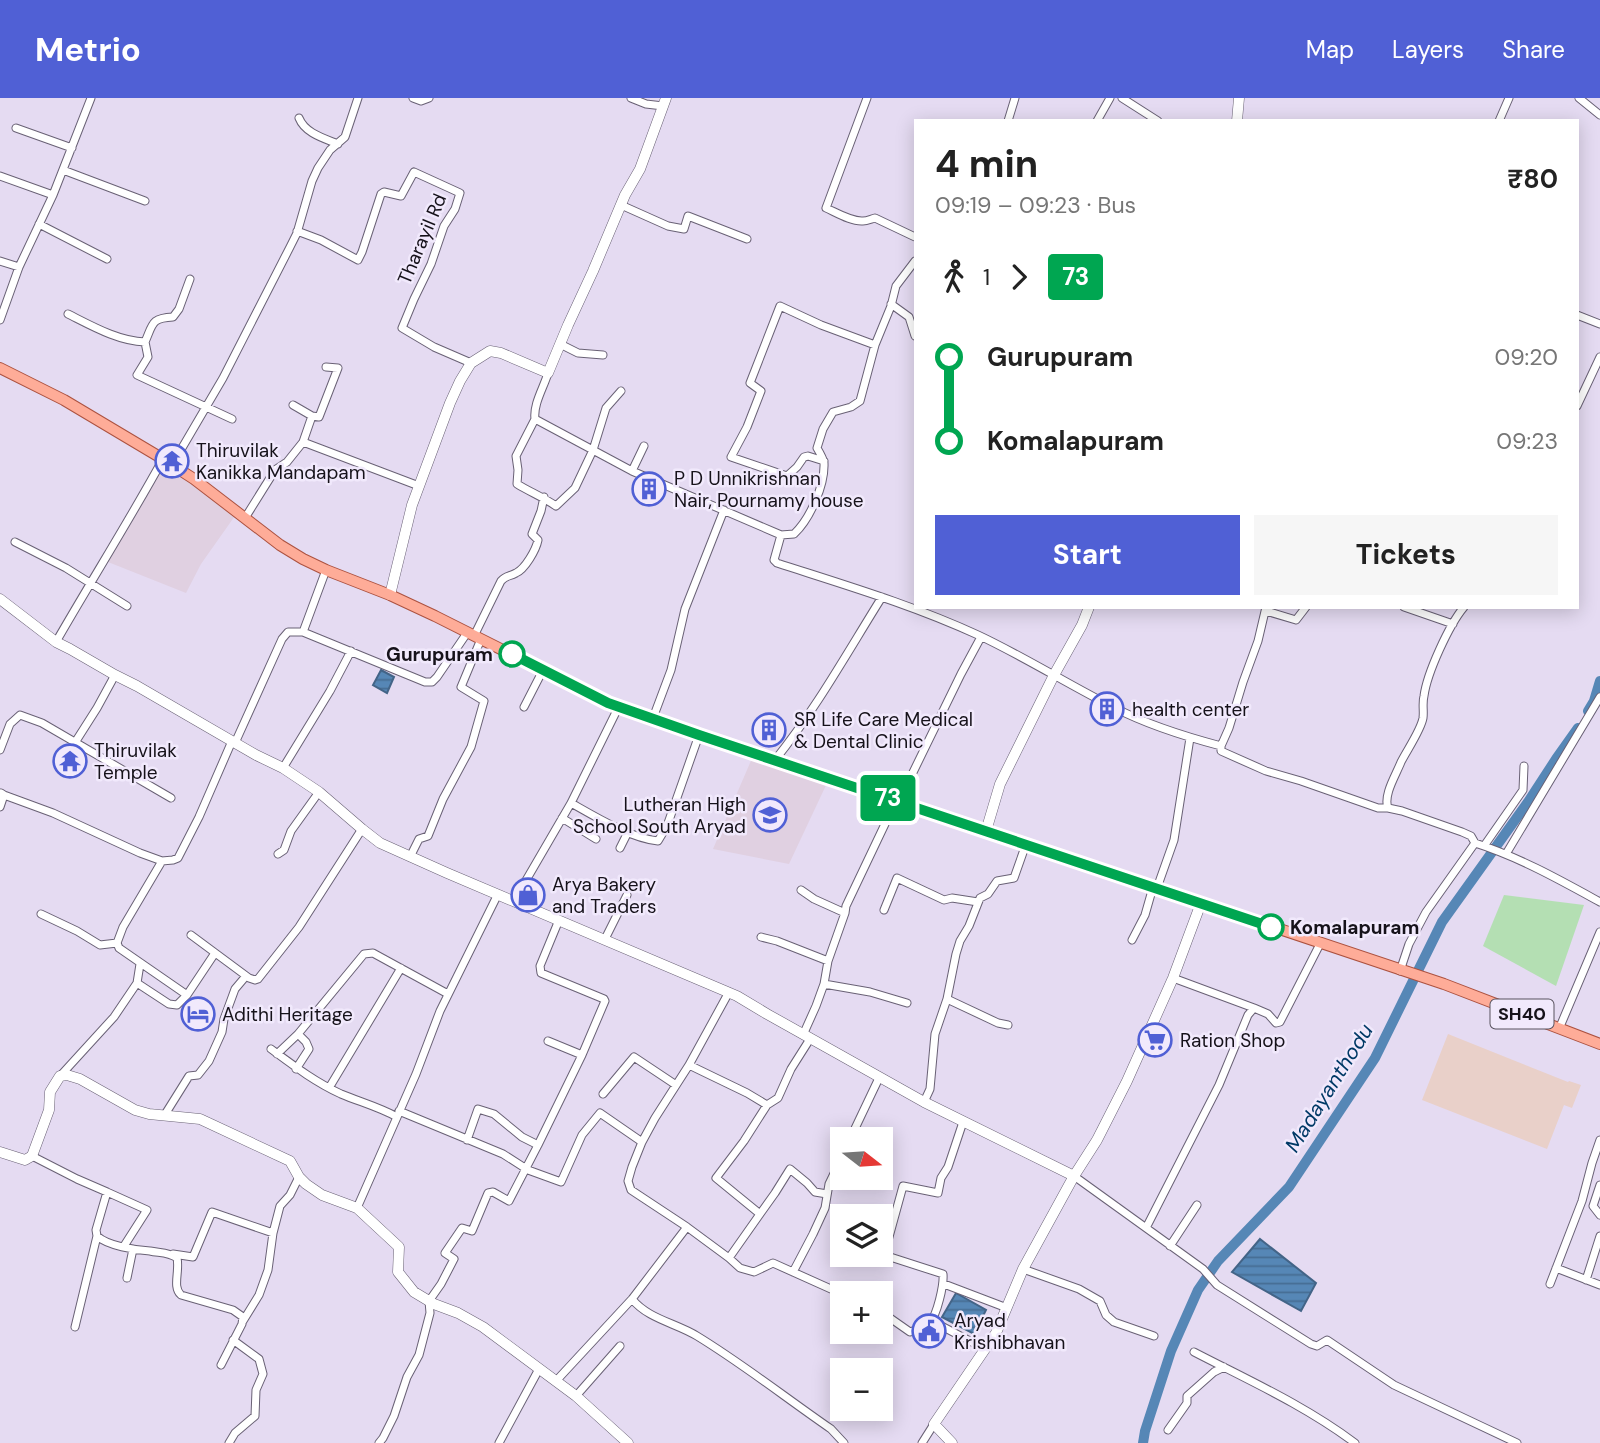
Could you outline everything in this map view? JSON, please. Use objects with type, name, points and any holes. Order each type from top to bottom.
[{"type":"main road","points":[[1237,119],[1240,98]]},
{"type":"main road","points":[[390,595],[412,505],[460,381],[471,363],[490,351],[548,373],[621,205],[640,169],[665,102]]},
{"type":"main road","name":"SH40","points":[[0,369],[64,400],[167,462],[303,559],[390,595],[608,703],[1444,984],[1600,1044]]},
{"type":"main road","points":[[0,599],[55,642],[283,768],[319,792],[380,843],[729,992],[879,1078],[1074,1176]]},
{"type":"main road","points":[[986,831],[1000,784],[1088,609]]},
{"type":"main road","points":[[952,1443],[934,1423],[996,1333],[1023,1269],[1097,1140],[1127,1081],[1173,978],[1201,903]]},
{"type":"main road","points":[[0,1153],[24,1160],[32,1156],[49,1110],[50,1092],[60,1076],[80,1079],[135,1110],[201,1119],[290,1161],[299,1177],[323,1195],[357,1208],[399,1247],[398,1272],[414,1292],[483,1327],[576,1396],[628,1443]]},
{"type":"street","points":[[0,320],[19,267],[53,195],[90,98]]},
{"type":"street","points":[[55,642],[129,520],[223,378],[298,231],[318,168],[345,137],[358,98]]},
{"type":"street","points":[[413,98],[421,101],[429,98]]},
{"type":"street","points":[[631,98],[646,104],[665,102]]},
{"type":"street","points":[[867,98],[826,208],[854,220],[865,222],[871,218],[875,219],[914,237]]},
{"type":"street","points":[[1009,119],[1015,98]]},
{"type":"street","points":[[1098,119],[1110,98]]},
{"type":"street","points":[[1122,98],[1155,119]]},
{"type":"street","points":[[1500,119],[1509,98]]},
{"type":"street","points":[[1579,98],[1600,115]]},
{"type":"street","points":[[299,118],[303,127],[338,144]]},
{"type":"street","points":[[16,128],[72,148]]},
{"type":"street","points":[[63,170],[145,201]]},
{"type":"street","name":"Tharayil Rd","points":[[298,231],[358,260],[381,194],[384,192],[401,197],[414,172],[460,193],[402,328],[471,363]]},
{"type":"street","points":[[0,176],[53,195]]},
{"type":"street","points":[[621,205],[668,226],[684,229],[688,216],[747,239]]},
{"type":"street","points":[[39,224],[107,259]]},
{"type":"street","points":[[0,261],[19,267]]},
{"type":"street","points":[[535,419],[632,471],[781,535],[794,534],[812,509],[820,488],[824,461],[817,448],[823,429],[833,412],[851,407],[860,401],[875,345],[896,286],[914,262]]},
{"type":"street","points":[[190,279],[179,309],[173,317],[160,318],[154,322],[145,342],[148,357],[136,375],[232,419]]},
{"type":"street","points":[[891,304],[909,317],[914,333]]},
{"type":"street","points":[[824,461],[804,457],[787,476],[731,457],[761,391],[750,383],[780,306],[875,345]]},
{"type":"street","points":[[68,314],[131,341],[145,342]]},
{"type":"street","points":[[1579,316],[1600,324]]},
{"type":"street","points":[[560,344],[578,352],[603,355]]},
{"type":"street","points":[[1579,399],[1600,357]]},
{"type":"street","points":[[293,405],[319,417],[338,368],[326,366]]},
{"type":"street","points":[[548,373],[533,416],[535,419],[516,456],[517,484],[556,506],[575,488],[593,450],[606,408],[621,391]]},
{"type":"street","points":[[245,519],[275,470],[287,462],[303,443],[312,416]]},
{"type":"street","points":[[303,443],[419,486]]},
{"type":"street","points":[[632,471],[644,446]]},
{"type":"street","points":[[410,857],[419,839],[428,836],[443,799],[471,747],[484,701],[461,687],[474,636],[505,576],[518,572],[536,549],[538,540],[532,534],[544,497]]},
{"type":"street","points":[[653,718],[671,670],[685,609],[724,510]]},
{"type":"street","points":[[781,535],[774,560],[777,563],[946,621],[1118,709],[1190,738],[1221,746]]},
{"type":"street","points":[[15,542],[66,568],[127,606]]},
{"type":"street","points":[[303,632],[326,570]]},
{"type":"street","points":[[775,760],[819,700],[882,597]]},
{"type":"street","points":[[1304,609],[1296,620],[1266,609],[1221,751],[1266,771],[1301,780],[1371,806],[1402,811],[1462,832],[1471,836],[1475,843],[1551,875],[1600,902]]},
{"type":"street","points":[[1410,609],[1453,624]]},
{"type":"street","points":[[1388,808],[1386,799],[1423,718],[1427,681],[1456,617],[1462,609]]},
{"type":"street","points":[[0,807],[2,794],[53,813],[140,853],[162,861],[173,860],[178,858],[199,817],[284,636],[290,631],[303,632],[425,682],[432,682],[474,636]]},
{"type":"street","points":[[760,1214],[716,1178],[767,1105],[778,1098],[807,1037],[846,906],[981,637]]},
{"type":"street","points":[[283,768],[351,651]]},
{"type":"street","points":[[524,708],[543,670]]},
{"type":"street","points":[[76,741],[115,675]]},
{"type":"street","points":[[1506,854],[1600,697]]},
{"type":"street","points":[[514,901],[571,803],[619,706]]},
{"type":"street","points":[[0,750],[10,724],[20,715],[76,741],[171,798]]},
{"type":"street","points":[[571,803],[628,832],[658,841],[667,826],[699,735]]},
{"type":"street","points":[[1132,940],[1145,915],[1174,839],[1190,738]]},
{"type":"street","points":[[1487,847],[1522,790],[1524,766]]},
{"type":"street","points":[[278,854],[284,850],[291,831],[319,792]]},
{"type":"street","points":[[562,818],[596,839]]},
{"type":"street","points":[[191,935],[246,976],[258,979],[312,908],[362,829]]},
{"type":"street","points":[[620,848],[628,832]]},
{"type":"street","points":[[1402,971],[1409,944],[1426,912],[1475,843]]},
{"type":"street","points":[[924,1102],[930,1089],[935,1034],[947,999],[960,941],[970,926],[980,898],[988,894],[997,881],[1014,878],[1026,844]]},
{"type":"street","points":[[162,861],[123,927],[117,943],[119,948],[140,964],[187,995]]},
{"type":"street","points":[[884,910],[897,878],[944,900],[952,898],[978,902]]},
{"type":"street","points":[[801,890],[845,914]]},
{"type":"street","points":[[357,1208],[449,994],[498,894]]},
{"type":"street","points":[[605,939],[627,895]]},
{"type":"street","points":[[41,914],[100,945],[117,943]]},
{"type":"street","points":[[379,1443],[394,1416],[407,1377],[419,1355],[430,1313],[429,1301],[454,1259],[445,1253],[462,1228],[472,1231],[488,1194],[493,1192],[509,1201],[582,1055],[605,1001],[541,973],[540,966],[559,920]]},
{"type":"street","points":[[1559,1029],[1600,932]]},
{"type":"street","points":[[761,937],[828,961]]},
{"type":"street","points":[[1173,978],[1268,1014],[1276,1023],[1280,1022],[1320,944]]},
{"type":"street","points":[[137,983],[171,1005],[177,1005],[187,995],[215,953]]},
{"type":"street","points":[[449,994],[373,953],[365,954],[298,1034],[274,1051],[296,1069],[329,1088],[503,1154],[525,1168],[561,1182],[582,1135],[600,1113],[642,1142]]},
{"type":"street","points":[[60,1076],[114,1017],[137,983],[140,964]]},
{"type":"street","points":[[329,1088],[401,968]]},
{"type":"street","points":[[164,1116],[189,1076],[198,1075],[209,1061],[222,1032],[235,989],[246,976]]},
{"type":"street","points":[[824,984],[870,992],[907,1003]]},
{"type":"street","points":[[729,992],[642,1142],[628,1181],[631,1190],[687,1227],[740,1268],[754,1272],[773,1263],[830,1289]]},
{"type":"street","points":[[947,999],[1008,1025]]},
{"type":"street","points":[[1146,1228],[1219,1085],[1248,1015],[1254,1008]]},
{"type":"street","points":[[296,1069],[309,1049],[298,1034]]},
{"type":"street","points":[[548,1041],[582,1055]]},
{"type":"street","points":[[603,1094],[634,1056],[676,1086]]},
{"type":"street","points":[[689,1065],[767,1105]]},
{"type":"street","points":[[856,1127],[879,1078]]},
{"type":"street","points":[[467,1140],[478,1109],[494,1114],[522,1137],[538,1145]]},
{"type":"street","points":[[893,1320],[910,1332],[932,1321],[943,1284],[943,1274],[884,1255],[903,1186],[938,1193],[964,1122]]},
{"type":"street","points":[[1550,1284],[1582,1201],[1600,1140]]},
{"type":"street","points":[[32,1156],[77,1180],[147,1210],[124,1245]]},
{"type":"street","points":[[729,1258],[790,1169],[815,1192],[827,1194]]},
{"type":"street","points":[[1074,1176],[1203,1269],[1217,1285],[1311,1344],[1317,1346],[1327,1340],[1394,1385],[1517,1443]]},
{"type":"street","points":[[221,1364],[259,1295],[268,1270],[280,1206],[290,1195],[299,1177]]},
{"type":"street","points":[[793,1272],[825,1208],[830,1182]]},
{"type":"street","points":[[1600,1185],[1593,1206],[1600,1215]]},
{"type":"street","points":[[75,1327],[107,1192]]},
{"type":"street","points":[[1170,1246],[1197,1205]]},
{"type":"street","points":[[97,1236],[133,1249],[193,1257],[212,1212],[273,1233]]},
{"type":"street","points":[[556,1381],[632,1299],[687,1227]]},
{"type":"street","points":[[1586,1280],[1600,1236]]},
{"type":"street","points":[[127,1278],[133,1249]]},
{"type":"street","points":[[172,1254],[177,1258],[179,1267],[176,1288],[178,1293],[238,1312],[243,1317],[242,1324]]},
{"type":"street","points":[[1556,1268],[1600,1285]]},
{"type":"street","points":[[1023,1269],[1079,1289],[1100,1301],[1106,1315],[1114,1322],[1154,1336]]},
{"type":"street","points":[[943,1284],[1007,1308]]},
{"type":"street","points":[[632,1299],[638,1307],[696,1335],[831,1429],[844,1443]]},
{"type":"street","points":[[932,1321],[985,1349]]},
{"type":"street","points":[[229,1443],[234,1433],[255,1416],[256,1390],[263,1374],[259,1359],[233,1340]]},
{"type":"street","points":[[576,1396],[620,1346]]},
{"type":"street","points":[[1194,1352],[1295,1404],[1355,1443]]},
{"type":"street","points":[[1168,1430],[1187,1403],[1187,1396],[1224,1367]]},
{"type":"street","points":[[499,1443],[539,1368]]},
{"type":"street","points":[[922,1443],[934,1423]]},
{"type":"shaded area","points":[[163,464],[237,513],[201,564],[186,593],[108,562]]},
{"type":"shaded area","name":"Lutheran High School South Aryad","points":[[753,756],[828,781],[789,864],[713,849]]},
{"type":"shaded area","points":[[1448,1034],[1581,1085],[1572,1108],[1564,1105],[1547,1149],[1422,1100]]},
{"type":"green space","points":[[1504,895],[1584,905],[1556,986],[1483,946]]},
{"type":"water","points":[[381,670],[394,677],[387,693],[373,685]]},
{"type":"water","points":[[1260,1239],[1316,1283],[1301,1311],[1232,1272]]},
{"type":"water","points":[[956,1293],[986,1310],[974,1334],[942,1317]]},
{"type":"waterway","name":"Madayanthodu","points":[[1588,711],[1600,681]]},
{"type":"waterway","name":"Madayanthodu","points":[[1143,1443],[1171,1351],[1198,1290],[1218,1261],[1289,1187],[1375,1058],[1442,922],[1578,728]]},
{"type":"bus line","name":"73","points":[[512,654],[608,703],[1271,927]]},
{"type":"place","name":"Thiruvilak Kanikka Mandapam","points":[[172,461]]},
{"type":"place","name":"P D Unnikrishnan Nair, Pournamy house","points":[[649,489]]},
{"type":"place","name":"Gurupuram","points":[[512,654]]},
{"type":"place","name":"health center","points":[[1107,709]]},
{"type":"place","name":"SR Life Care Medical & Dental Clinic","points":[[769,730]]},
{"type":"place","name":"Thiruvilak Temple","points":[[70,761]]},
{"type":"place","name":"Lutheran High School South Aryad","points":[[770,815]]},
{"type":"place","name":"Arya Bakery and Traders","points":[[528,895]]},
{"type":"place","name":"Komalapuram","points":[[1271,927]]},
{"type":"place","name":"Adithi Heritage","points":[[198,1014]]},
{"type":"place","name":"Ration Shop","points":[[1155,1040]]},
{"type":"place","name":"Aryad Krishibhavan","points":[[929,1331]]}]
